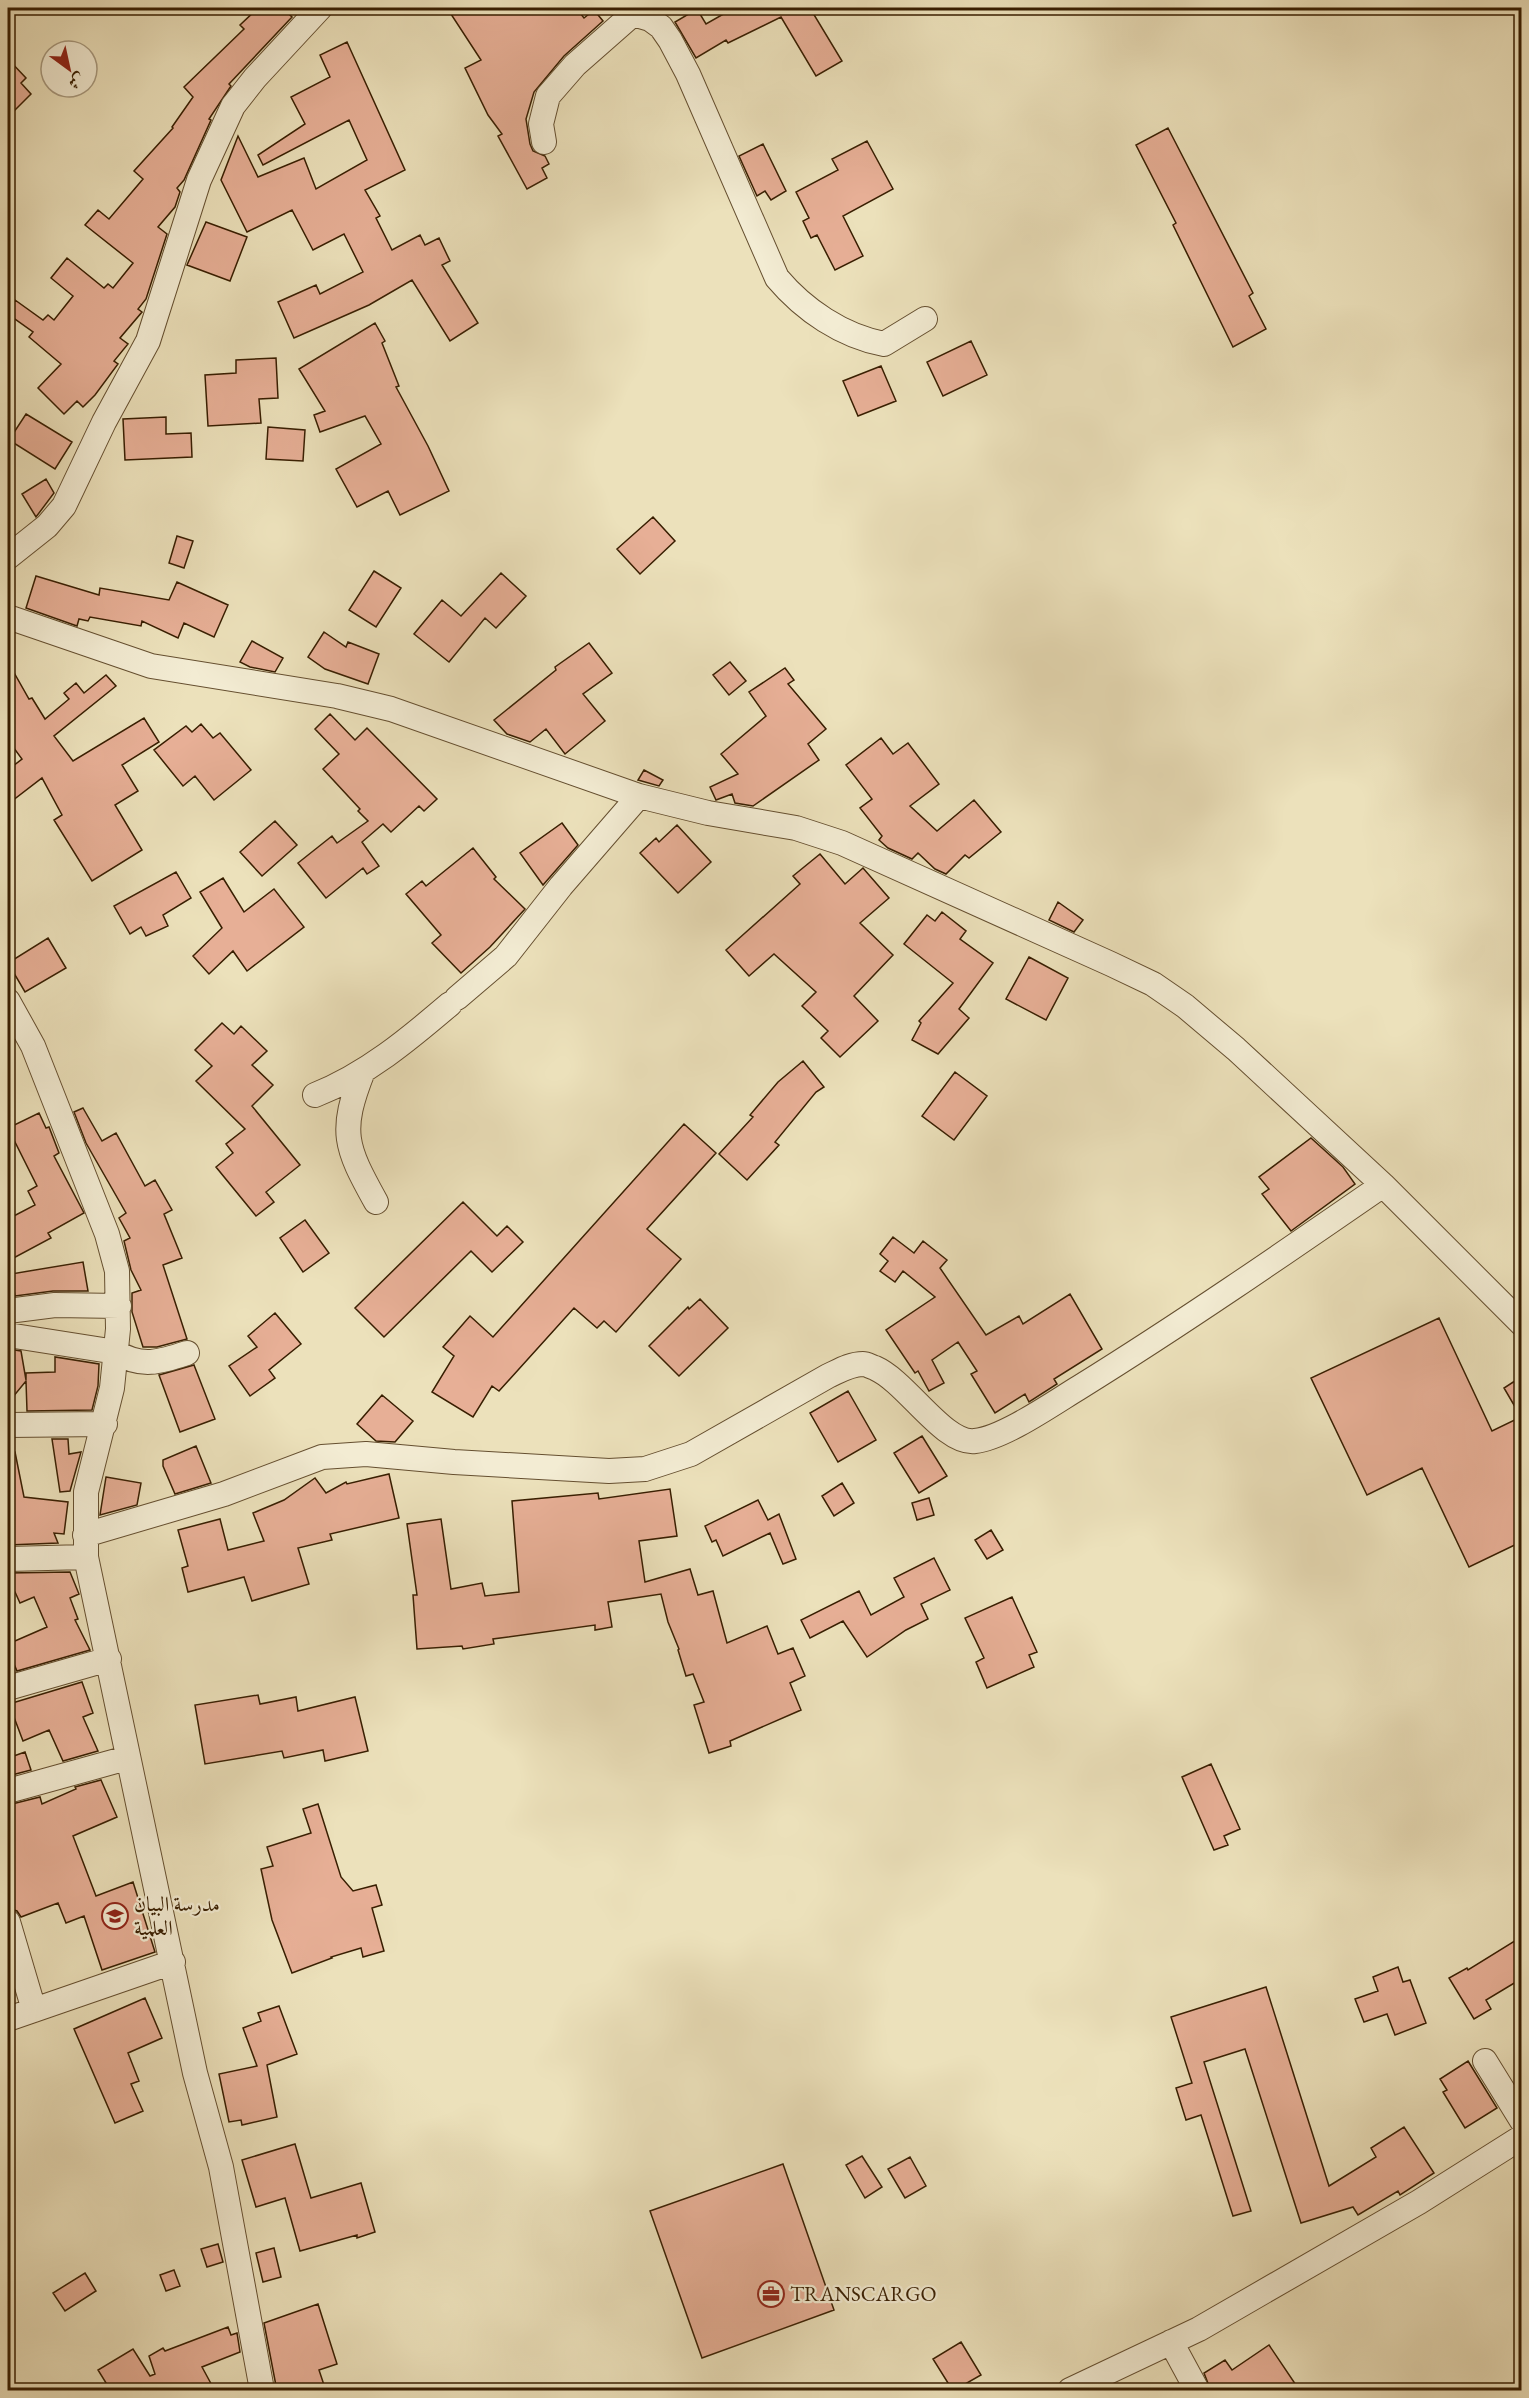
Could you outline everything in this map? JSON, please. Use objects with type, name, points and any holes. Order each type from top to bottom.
[{"type":"street","points":[[8,557],[47,526],[64,506],[104,422],[148,340],[199,180],[233,106],[255,78],[320,8]]},
{"type":"street","points":[[544,142],[541,124],[548,96],[629,10],[650,19],[661,27],[670,40],[688,74],[777,278],[795,298],[815,315],[869,341],[884,344],[925,320]]},
{"type":"street","points":[[8,617],[152,666],[337,696],[391,709],[639,796],[708,813],[796,828],[842,843],[942,886],[1153,984],[1185,1006],[1236,1049],[1383,1185],[1521,1324]]},
{"type":"street","points":[[315,1095],[344,1084],[417,1033],[506,956],[561,886],[639,796]]},
{"type":"street","points":[[8,1001],[33,1046],[107,1234],[117,1271],[119,1306],[112,1388],[105,1424],[86,1492],[86,1546],[90,1583],[109,1659],[127,1758],[173,1962],[195,2073],[221,2167],[262,2391]]},
{"type":"street","points":[[363,1071],[350,1104],[347,1132],[351,1155],[376,1202]]},
{"type":"street","points":[[8,1559],[86,1546],[322,1457],[366,1454],[609,1472],[645,1468],[691,1454],[828,1376],[847,1367],[864,1364],[882,1371],[900,1385],[946,1432],[960,1440],[975,1442],[1025,1421],[1175,1329],[1383,1185]]},
{"type":"street","points":[[8,1311],[55,1305],[119,1306]]},
{"type":"street","points":[[8,1335],[116,1352],[130,1360],[141,1362],[164,1360],[186,1353]]},
{"type":"street","points":[[8,1425],[105,1424]]},
{"type":"street","points":[[8,1688],[109,1659]]},
{"type":"street","points":[[8,1791],[127,1758]]},
{"type":"street","points":[[8,1922],[34,2010]]},
{"type":"street","points":[[8,2019],[173,1962]]},
{"type":"street","points":[[1485,2061],[1521,2121]]},
{"type":"street","points":[[1070,2391],[1199,2329],[1419,2202],[1521,2137]]},
{"type":"street","points":[[1171,2342],[1197,2391]]},
{"type":"building","points":[[258,8],[283,8],[292,17],[229,84],[231,86],[209,119],[211,120],[184,180],[177,188],[180,192],[175,207],[158,227],[167,234],[146,299],[138,309],[142,312],[120,338],[128,344],[114,361],[118,364],[83,407],[77,401],[64,414],[38,388],[61,364],[29,337],[33,332],[8,314],[8,310],[15,300],[43,320],[48,315],[54,320],[73,296],[51,278],[67,258],[104,288],[108,284],[113,288],[133,263],[85,225],[98,210],[109,219],[143,179],[134,171],[173,128],[193,97],[184,87],[244,29],[240,25]]},
{"type":"building","points":[[447,8],[576,8],[584,18],[594,10],[603,21],[564,56],[534,92],[526,119],[530,144],[533,151],[545,156],[549,164],[542,168],[547,178],[527,189],[498,136],[502,134],[488,115],[465,68],[481,60]]},
{"type":"building","points":[[734,8],[810,8],[842,61],[816,76],[781,17],[728,43],[726,40],[696,58],[675,22],[697,9],[706,24]]},
{"type":"building","points":[[347,42],[405,170],[365,190],[380,216],[376,218],[392,250],[420,235],[425,245],[439,238],[450,261],[442,265],[478,323],[450,341],[412,280],[369,305],[294,338],[278,302],[316,285],[320,294],[363,272],[344,234],[313,250],[292,210],[247,232],[221,180],[238,136],[258,177],[304,158],[316,189],[367,160],[349,120],[263,165],[258,155],[305,124],[291,97],[330,77],[320,55]]},
{"type":"building","points":[[8,59],[26,78],[21,83],[31,94],[8,117]]},
{"type":"building","points":[[1168,128],[1253,293],[1249,296],[1266,329],[1233,347],[1173,225],[1176,223],[1136,145]]},
{"type":"building","points":[[867,141],[893,189],[843,216],[863,256],[835,270],[817,235],[811,238],[803,221],[809,218],[796,192],[838,170],[832,159]]},
{"type":"building","points":[[763,144],[786,191],[771,200],[765,191],[757,196],[739,156]]},
{"type":"building","points":[[206,222],[247,237],[230,281],[187,265]]},
{"type":"building","points":[[375,323],[385,341],[382,343],[399,386],[396,387],[449,491],[400,515],[388,491],[357,507],[336,469],[381,444],[365,416],[320,432],[314,415],[325,411],[299,369]]},
{"type":"building","points":[[971,341],[987,375],[943,396],[927,362]]},
{"type":"building","points":[[276,358],[278,398],[259,399],[261,423],[208,426],[205,375],[236,373],[236,360]]},
{"type":"building","points":[[881,366],[896,401],[858,416],[843,381]]},
{"type":"building","points":[[26,414],[72,442],[55,469],[9,440]]},
{"type":"building","points":[[166,417],[166,434],[191,433],[192,457],[125,460],[123,419]]},
{"type":"building","points":[[268,427],[305,430],[303,461],[266,459]]},
{"type":"building","points":[[46,479],[54,493],[36,517],[22,494]]},
{"type":"building","points":[[653,517],[675,541],[640,574],[617,549]]},
{"type":"building","points":[[177,536],[193,541],[184,568],[169,563]]},
{"type":"building","points":[[374,571],[401,588],[376,627],[349,610]]},
{"type":"building","points":[[501,573],[526,596],[496,628],[485,618],[449,662],[414,634],[442,600],[461,616]]},
{"type":"building","points":[[36,576],[99,595],[100,588],[169,600],[177,582],[228,605],[214,637],[184,623],[178,638],[142,621],[141,626],[90,617],[88,621],[79,619],[77,626],[26,608]]},
{"type":"building","points":[[324,632],[346,647],[348,642],[379,654],[368,684],[325,669],[308,657]]},
{"type":"building","points":[[252,641],[283,658],[275,672],[250,667],[240,662]]},
{"type":"building","points":[[589,643],[612,673],[583,694],[605,721],[565,754],[546,729],[530,742],[507,734],[494,720],[556,670],[555,667]]},
{"type":"building","points":[[8,662],[29,699],[32,698],[45,719],[69,699],[64,693],[76,683],[84,693],[106,675],[116,686],[54,736],[73,761],[144,718],[159,742],[122,765],[138,791],[115,805],[142,850],[92,881],[54,820],[62,815],[42,778],[8,804],[8,770],[22,759],[8,740]]},
{"type":"building","points":[[730,662],[746,681],[729,695],[713,675]]},
{"type":"building","points":[[785,668],[794,680],[788,684],[826,729],[808,744],[819,760],[753,806],[735,803],[732,794],[716,800],[710,787],[738,774],[721,754],[766,716],[749,692]]},
{"type":"building","points":[[330,714],[355,740],[367,728],[437,799],[424,811],[419,806],[391,832],[383,824],[362,842],[379,866],[367,874],[363,868],[326,898],[298,863],[332,836],[337,843],[368,821],[358,811],[360,809],[323,769],[339,754],[315,729]]},
{"type":"building","points":[[201,724],[213,738],[220,733],[251,770],[214,800],[195,776],[183,786],[154,750],[186,726],[192,732]]},
{"type":"building","points":[[881,738],[893,754],[908,743],[939,784],[910,806],[937,831],[974,800],[1001,832],[969,858],[965,855],[946,874],[935,869],[918,853],[912,859],[888,848],[879,840],[882,836],[860,808],[872,799],[846,765]]},
{"type":"building","points":[[644,770],[663,780],[659,786],[638,780]]},
{"type":"building","points":[[275,821],[297,845],[262,876],[240,852]]},
{"type":"building","points":[[562,823],[578,845],[543,885],[520,853]]},
{"type":"building","points":[[677,825],[711,862],[678,893],[640,853],[656,838],[659,842]]},
{"type":"building","points":[[473,848],[496,877],[494,879],[525,909],[490,947],[461,973],[432,943],[441,935],[406,894],[422,881],[426,886]]},
{"type":"building","points":[[820,854],[845,884],[863,868],[889,898],[860,923],[893,955],[854,996],[878,1021],[840,1057],[821,1038],[828,1031],[802,1006],[816,992],[774,954],[749,976],[726,950],[800,884],[793,876]]},
{"type":"building","points":[[176,872],[191,898],[163,915],[168,926],[146,936],[141,927],[130,934],[114,906]]},
{"type":"building","points":[[223,878],[244,912],[274,889],[304,927],[247,971],[233,951],[209,974],[193,956],[222,928],[200,892]]},
{"type":"building","points":[[1058,902],[1083,920],[1074,932],[1049,920]]},
{"type":"building","points":[[942,912],[966,931],[960,939],[993,963],[959,1009],[969,1018],[938,1054],[912,1040],[921,1023],[919,1021],[953,983],[904,944],[927,915],[935,921]]},
{"type":"building","points":[[48,938],[66,968],[25,992],[8,963]]},
{"type":"building","points":[[1029,957],[1068,978],[1046,1020],[1006,999]]},
{"type":"building","points":[[222,1023],[234,1034],[241,1026],[267,1051],[252,1065],[273,1085],[252,1106],[300,1165],[266,1192],[274,1202],[256,1216],[216,1167],[233,1153],[226,1144],[245,1129],[196,1081],[212,1066],[195,1050]]},
{"type":"building","points":[[803,1061],[824,1087],[816,1092],[775,1142],[779,1145],[747,1180],[719,1154],[753,1117],[750,1115],[778,1082]]},
{"type":"building","points":[[955,1072],[987,1096],[954,1140],[922,1116]]},
{"type":"building","points":[[83,1108],[102,1141],[116,1133],[145,1186],[155,1180],[172,1210],[164,1214],[182,1258],[163,1265],[187,1339],[157,1347],[143,1347],[132,1312],[132,1293],[141,1290],[131,1270],[124,1241],[130,1238],[119,1218],[126,1213],[86,1143],[74,1112]]},
{"type":"building","points":[[39,1113],[46,1128],[49,1127],[59,1153],[54,1156],[84,1213],[48,1233],[51,1238],[8,1261],[8,1219],[35,1205],[28,1191],[37,1186],[8,1128]]},
{"type":"building","points":[[684,1124],[716,1153],[647,1229],[681,1259],[616,1332],[604,1321],[597,1328],[574,1308],[499,1391],[492,1386],[473,1417],[432,1392],[454,1356],[443,1347],[470,1316],[493,1337]]},
{"type":"building","points":[[1311,1138],[1343,1167],[1355,1184],[1291,1231],[1262,1194],[1269,1189],[1259,1177]]},
{"type":"building","points":[[463,1202],[497,1236],[507,1226],[523,1242],[492,1272],[471,1251],[384,1337],[355,1308]]},
{"type":"building","points":[[305,1220],[329,1253],[303,1272],[280,1238]]},
{"type":"building","points":[[893,1237],[914,1253],[923,1241],[947,1260],[940,1268],[986,1335],[1019,1316],[1023,1324],[1070,1294],[1102,1349],[1054,1379],[1057,1384],[1029,1402],[1025,1394],[995,1413],[971,1374],[977,1371],[958,1342],[932,1360],[944,1383],[929,1391],[918,1371],[915,1373],[886,1330],[935,1297],[903,1271],[895,1282],[880,1271],[888,1261],[880,1254]]},
{"type":"building","points":[[83,1262],[88,1291],[53,1291],[15,1296],[11,1274]]},
{"type":"building","points":[[700,1299],[728,1328],[679,1376],[649,1346],[688,1307],[689,1309]]},
{"type":"building","points":[[275,1313],[301,1344],[269,1370],[275,1378],[250,1396],[229,1366],[257,1347],[248,1336]]},
{"type":"building","points":[[1439,1318],[1492,1431],[1521,1417],[1521,1542],[1469,1567],[1422,1468],[1367,1495],[1311,1378]]},
{"type":"building","points":[[8,1349],[21,1351],[26,1380],[26,1373],[55,1372],[55,1357],[99,1364],[98,1386],[92,1410],[27,1411],[26,1381],[8,1403]]},
{"type":"building","points":[[194,1365],[215,1419],[180,1432],[159,1375]]},
{"type":"building","points":[[1521,1377],[1521,1417],[1504,1388]]},
{"type":"building","points":[[848,1391],[876,1440],[838,1462],[810,1413]]},
{"type":"building","points":[[382,1395],[413,1421],[395,1442],[376,1441],[357,1424]]},
{"type":"building","points":[[922,1436],[947,1476],[919,1493],[894,1453]]},
{"type":"building","points":[[52,1439],[68,1439],[69,1454],[81,1452],[70,1491],[60,1492]]},
{"type":"building","points":[[196,1446],[211,1483],[175,1494],[163,1466],[163,1460]]},
{"type":"building","points":[[15,1452],[24,1497],[68,1502],[64,1534],[54,1533],[58,1543],[8,1545],[8,1453]]},
{"type":"building","points":[[389,1474],[399,1518],[330,1534],[332,1540],[298,1548],[309,1584],[252,1601],[244,1577],[188,1592],[182,1568],[188,1566],[178,1530],[220,1519],[228,1550],[264,1541],[253,1513],[284,1500],[315,1478],[326,1493],[346,1482],[347,1484]]},
{"type":"building","points":[[106,1477],[141,1483],[137,1505],[100,1515]]},
{"type":"building","points":[[842,1483],[854,1503],[834,1516],[822,1496]]},
{"type":"building","points":[[670,1489],[677,1536],[639,1541],[645,1582],[690,1569],[698,1595],[713,1591],[727,1643],[767,1626],[778,1654],[793,1648],[805,1676],[790,1683],[801,1710],[730,1741],[731,1746],[709,1753],[694,1705],[704,1702],[693,1674],[686,1676],[661,1594],[608,1602],[612,1627],[595,1630],[595,1625],[493,1639],[494,1644],[463,1649],[462,1646],[417,1649],[413,1595],[417,1595],[407,1524],[441,1519],[451,1589],[482,1583],[485,1596],[519,1592],[512,1501],[598,1493],[599,1499]]},
{"type":"building","points":[[929,1498],[934,1515],[917,1520],[912,1503]]},
{"type":"building","points":[[758,1500],[768,1520],[779,1514],[796,1559],[783,1564],[770,1533],[723,1556],[716,1540],[712,1542],[705,1526]]},
{"type":"building","points":[[991,1530],[1003,1550],[987,1559],[975,1540]]},
{"type":"building","points":[[934,1558],[950,1590],[921,1604],[928,1619],[906,1630],[867,1657],[843,1621],[810,1638],[801,1620],[859,1591],[871,1615],[904,1597],[894,1578]]},
{"type":"building","points":[[70,1572],[79,1594],[70,1598],[78,1619],[75,1620],[90,1650],[17,1671],[8,1650],[8,1644],[47,1627],[34,1597],[20,1603],[15,1592],[8,1592],[8,1573]]},
{"type":"building","points":[[1012,1597],[1037,1652],[1029,1655],[1034,1667],[987,1688],[976,1662],[984,1658],[965,1618]]},
{"type":"building","points":[[82,1682],[93,1713],[83,1717],[98,1751],[63,1761],[49,1730],[23,1741],[9,1704]]},
{"type":"building","points":[[258,1695],[260,1704],[296,1697],[298,1711],[355,1697],[368,1751],[325,1761],[323,1750],[284,1758],[282,1751],[205,1764],[195,1705]]},
{"type":"building","points":[[25,1752],[31,1770],[8,1776],[8,1758]]},
{"type":"building","points":[[1211,1764],[1240,1829],[1224,1836],[1228,1845],[1214,1850],[1182,1777]]},
{"type":"building","points":[[101,1780],[117,1817],[73,1836],[96,1896],[133,1882],[155,1952],[102,1970],[84,1916],[66,1923],[58,1903],[21,1917],[17,1911],[8,1908],[8,1805],[40,1797],[42,1804],[76,1789],[75,1787]]},
{"type":"building","points":[[318,1804],[341,1877],[353,1891],[376,1885],[382,1905],[372,1908],[384,1951],[363,1957],[361,1948],[292,1973],[272,1920],[261,1869],[273,1866],[267,1847],[311,1833],[303,1809]]},
{"type":"building","points":[[1521,1937],[1521,1979],[1486,2000],[1491,2009],[1474,2019],[1449,1978],[1467,1968],[1468,1970]]},
{"type":"building","points":[[1398,1967],[1403,1982],[1410,1980],[1426,2023],[1395,2035],[1387,2014],[1364,2022],[1355,1999],[1378,1991],[1373,1977]]},
{"type":"building","points":[[1266,1987],[1329,2186],[1376,2157],[1371,2148],[1404,2127],[1434,2173],[1400,2195],[1398,2191],[1358,2215],[1353,2207],[1301,2223],[1245,2049],[1204,2062],[1251,2211],[1233,2216],[1201,2115],[1186,2120],[1176,2088],[1192,2083],[1171,2017]]},
{"type":"building","points":[[145,1998],[162,2038],[128,2053],[139,2081],[131,2084],[143,2111],[115,2123],[74,2029]]},
{"type":"building","points":[[279,2006],[297,2054],[267,2065],[277,2117],[242,2125],[241,2120],[229,2122],[219,2074],[257,2066],[243,2028],[261,2021],[258,2013]]},
{"type":"building","points":[[1468,2061],[1497,2108],[1465,2128],[1443,2092],[1447,2090],[1440,2079]]},
{"type":"building","points":[[295,2144],[311,2198],[361,2183],[375,2232],[300,2251],[285,2198],[256,2207],[242,2160]]},
{"type":"building","points":[[862,2156],[882,2187],[865,2198],[846,2165]]},
{"type":"building","points":[[910,2157],[926,2186],[905,2198],[888,2169]]},
{"type":"building","points":[[783,2164],[834,2310],[702,2358],[650,2211]]},
{"type":"building","points":[[218,2244],[223,2262],[207,2267],[201,2249]]},
{"type":"building","points":[[274,2248],[281,2277],[263,2282],[256,2253]]},
{"type":"building","points":[[174,2270],[180,2286],[166,2291],[160,2275]]},
{"type":"building","points":[[85,2273],[96,2291],[65,2311],[53,2293]]},
{"type":"building","points":[[318,2304],[337,2364],[319,2370],[326,2391],[277,2391],[264,2323]]},
{"type":"building","points":[[228,2327],[231,2335],[237,2333],[240,2352],[202,2367],[215,2391],[111,2391],[98,2370],[133,2349],[150,2376],[155,2374],[149,2356],[163,2348],[165,2351]]},
{"type":"building","points":[[961,2342],[981,2375],[953,2391],[933,2359]]},
{"type":"building","points":[[1269,2345],[1300,2391],[1211,2391],[1204,2373],[1225,2360],[1232,2370]]},
{"type":"place","name":"مدرسة البيان العلمية","points":[[115,1916]]},
{"type":"place","name":"TRANSCARGO","points":[[771,2294]]}]
